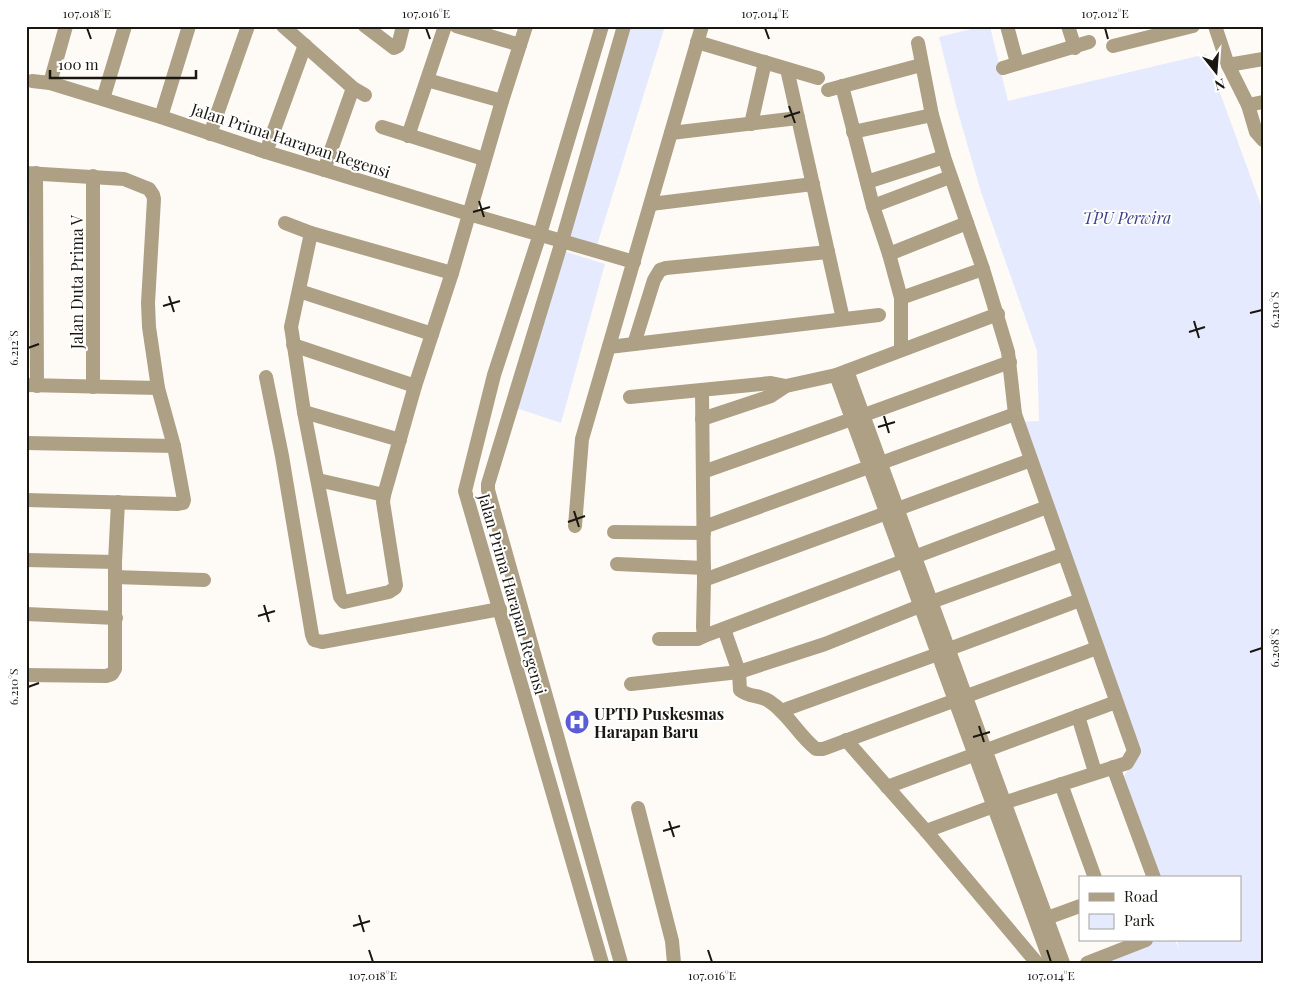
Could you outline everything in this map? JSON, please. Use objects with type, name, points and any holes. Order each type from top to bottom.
[{"type":"street","points":[[50,83],[66,26]]},
{"type":"street","points":[[102,99],[125,26]]},
{"type":"street","points":[[161,117],[189,26]]},
{"type":"street","points":[[210,134],[248,26]]},
{"type":"street","points":[[283,26],[359,91],[324,170]]},
{"type":"street","points":[[365,26],[394,48],[398,46],[403,26]]},
{"type":"street","points":[[408,136],[445,26]]},
{"type":"street","points":[[456,26],[520,45]]},
{"type":"street","points":[[311,234],[291,327],[304,412],[340,597],[344,602],[389,592],[396,585],[383,502],[384,495],[415,386],[452,273],[484,159],[526,26]]},
{"type":"street","name":"Jalan Prima Harapan Regensi","points":[[602,26],[541,235],[494,375],[477,488],[548,741],[602,963]]},
{"type":"street","name":"Jalan Prima Harapan Regensi","points":[[621,963],[548,741],[500,609],[466,493],[477,488],[491,475],[624,26]]},
{"type":"street","points":[[575,526],[582,439],[702,26]]},
{"type":"street","points":[[1007,26],[1017,63]]},
{"type":"street","points":[[1068,26],[1075,48]]},
{"type":"street","points":[[1113,46],[1193,26]]},
{"type":"street","points":[[1215,26],[1228,65],[1248,104],[1256,132],[1263,140]]},
{"type":"street","points":[[698,42],[818,78]]},
{"type":"street","points":[[1002,68],[1075,48],[1089,42]]},
{"type":"street","points":[[918,43],[932,115],[944,157],[998,314],[1010,362],[1015,414],[1134,751],[1127,763],[999,804],[926,831]]},
{"type":"street","points":[[266,152],[305,46]]},
{"type":"street","points":[[1228,65],[1263,59]]},
{"type":"street","points":[[751,124],[765,62]]},
{"type":"street","points":[[828,90],[922,65]]},
{"type":"street","points":[[787,69],[843,319]]},
{"type":"street","points":[[427,80],[502,101]]},
{"type":"street","name":"Jalan Prima Harapan Regensi","points":[[32,81],[50,83],[324,170],[634,262]]},
{"type":"street","points":[[842,86],[866,182],[901,298],[901,350]]},
{"type":"street","points":[[1248,104],[1263,102]]},
{"type":"street","points":[[853,132],[932,115]]},
{"type":"street","points":[[671,133],[798,118]]},
{"type":"street","points":[[382,127],[484,159]]},
{"type":"street","points":[[866,182],[944,157]]},
{"type":"street","points":[[26,500],[178,504],[183,503],[184,497],[174,446],[158,388],[148,318],[153,194],[149,189],[124,179],[31,173],[31,385],[158,388]]},
{"type":"street","name":"Jalan Duta Prima V","points":[[92,387],[94,176]]},
{"type":"street","points":[[873,206],[950,177]]},
{"type":"street","points":[[650,204],[813,184]]},
{"type":"street","points":[[285,223],[311,234],[452,273]]},
{"type":"street","points":[[889,254],[967,223]]},
{"type":"street","points":[[634,344],[654,280],[660,270],[828,252]]},
{"type":"street","points":[[901,298],[983,269]]},
{"type":"street","points":[[299,291],[432,334]]},
{"type":"street","points":[[702,419],[771,396],[786,386],[842,373],[998,314]]},
{"type":"street","points":[[609,347],[879,315]]},
{"type":"street","points":[[293,345],[415,386]]},
{"type":"street","points":[[703,472],[1010,362]]},
{"type":"street","points":[[842,373],[999,804],[1051,963]]},
{"type":"street","points":[[266,376],[314,640],[322,642],[500,609]]},
{"type":"street","points":[[630,397],[771,383],[786,386]]},
{"type":"street","points":[[702,391],[704,636]]},
{"type":"street","points":[[304,412],[400,440]]},
{"type":"street","points":[[614,532],[704,530],[1015,414]]},
{"type":"street","points":[[26,443],[174,446]]},
{"type":"street","points":[[617,564],[704,574],[892,511],[1031,460]]},
{"type":"street","points":[[318,480],[384,495]]},
{"type":"street","points":[[26,674],[106,676],[112,674],[115,669],[115,562],[118,502]]},
{"type":"street","points":[[659,639],[698,639],[1047,507]]},
{"type":"street","points":[[631,684],[739,672],[825,644],[926,604],[1064,554]]},
{"type":"street","points":[[26,560],[115,562]]},
{"type":"street","points":[[116,577],[204,580]]},
{"type":"street","points":[[781,711],[1080,600]]},
{"type":"street","points":[[26,614],[116,618]]},
{"type":"street","points":[[724,629],[739,672],[740,690],[751,696],[768,700],[781,711],[809,744],[816,749],[846,740],[1097,648]]},
{"type":"street","points":[[886,787],[1116,702]]},
{"type":"street","points":[[1078,716],[1095,772]]},
{"type":"street","points":[[846,740],[926,831],[1036,963]]},
{"type":"street","points":[[1113,767],[1153,876]]},
{"type":"street","points":[[1062,784],[1094,876]]},
{"type":"street","points":[[999,804],[1047,918],[1063,963]]},
{"type":"street","points":[[638,808],[672,940],[674,963]]},
{"type":"street","points":[[1047,918],[1079,906]]},
{"type":"street","points":[[1087,963],[1141,942]]},
{"type":"green space","points":[[630,26],[665,26],[597,245],[569,236]]},
{"type":"green space","name":"TPU Perwira","points":[[990,26],[1008,101],[1206,54],[1263,211],[1263,963],[1087,963],[1141,942],[1176,942],[1179,949],[1177,942],[1242,942],[1242,876],[1153,876],[1119,783],[1140,753],[1014,422],[1039,421],[1037,351],[981,192],[939,37]]},
{"type":"green space","points":[[564,251],[605,264],[561,423],[516,408]]},
{"type":"place","name":"UPTD Puskesmas Harapan Baru","points":[[577,722]]}]
